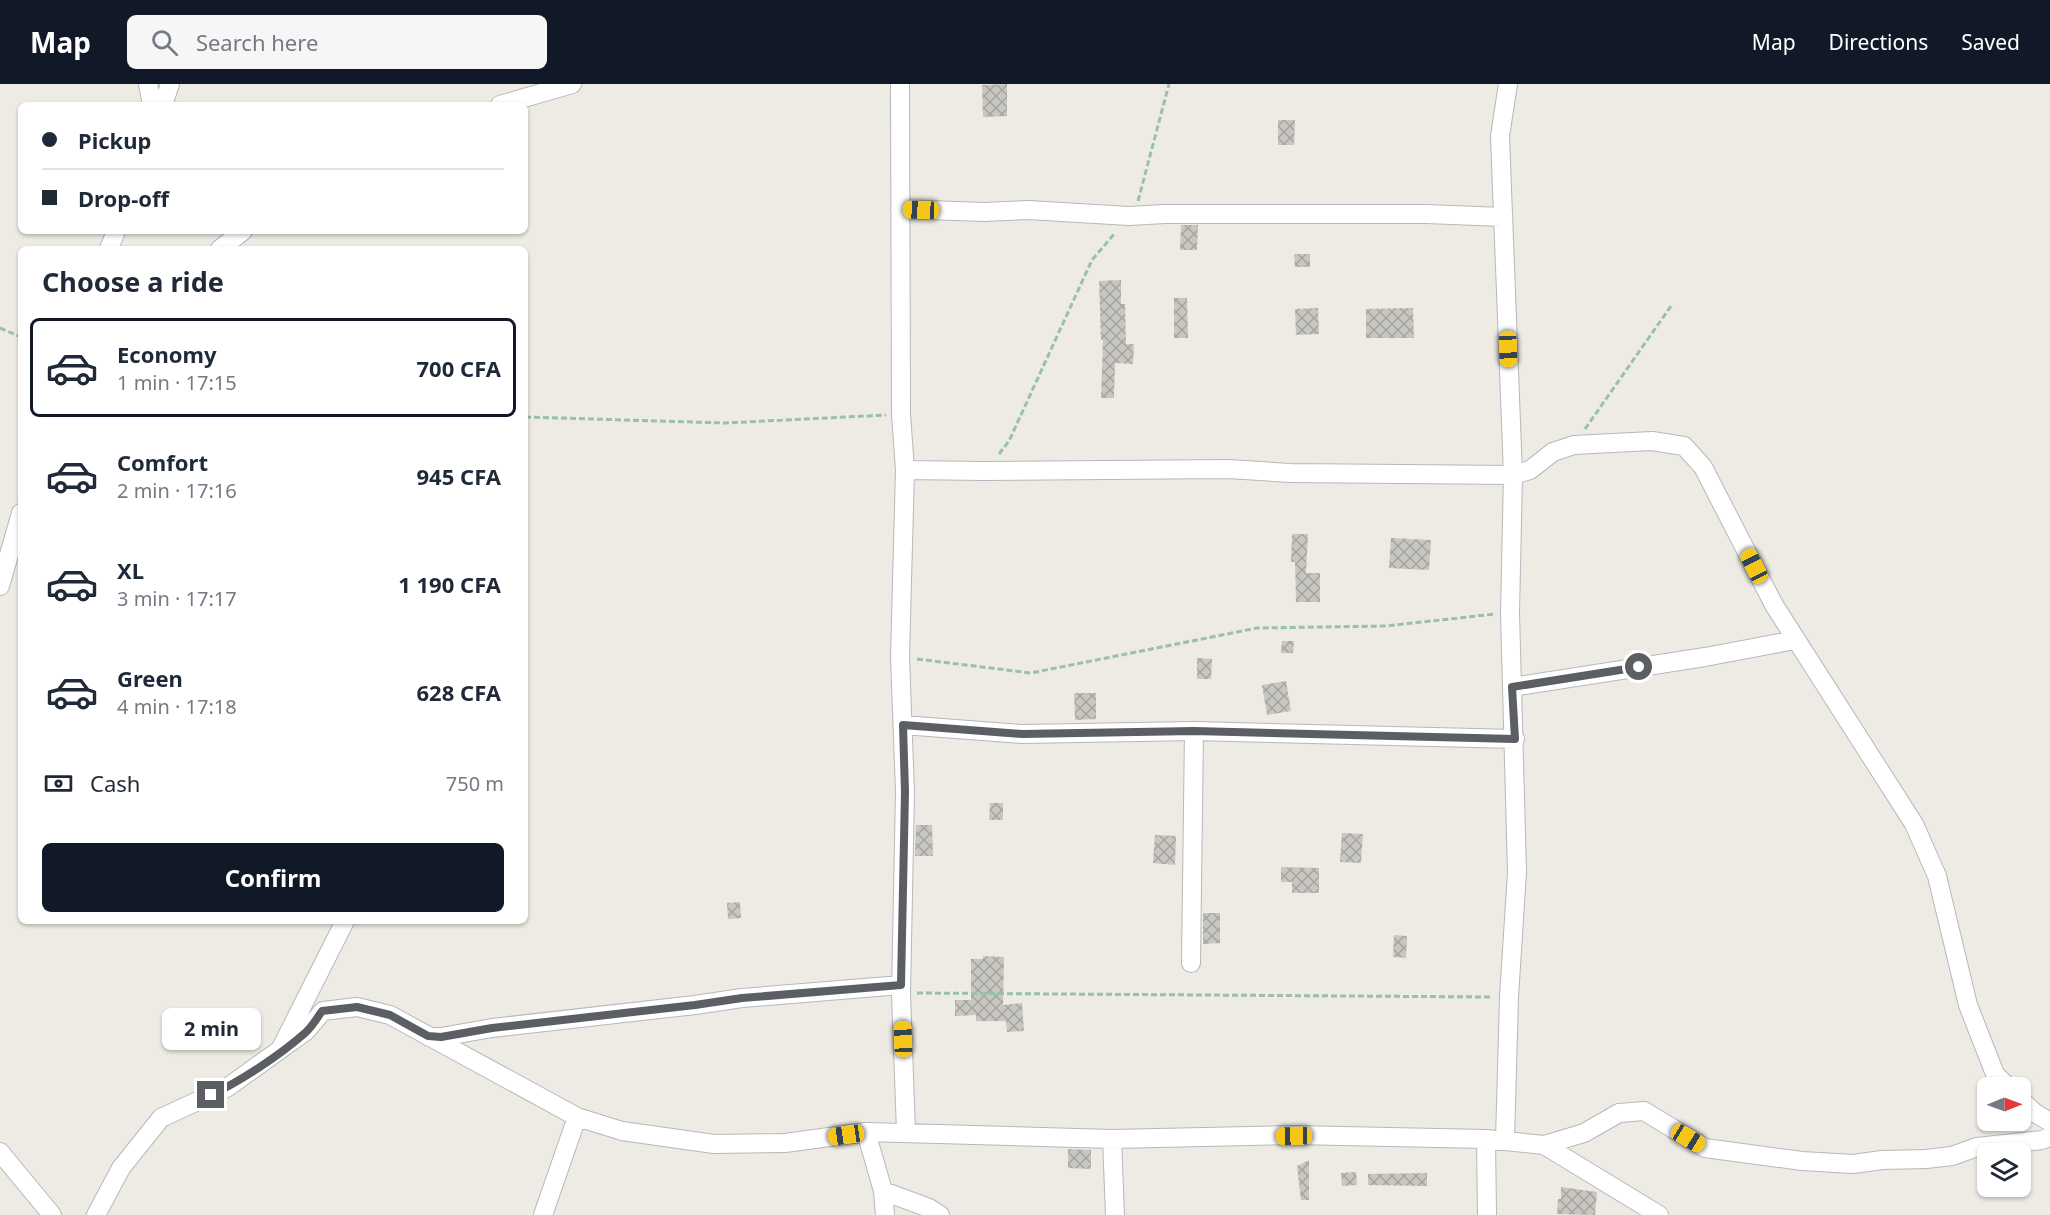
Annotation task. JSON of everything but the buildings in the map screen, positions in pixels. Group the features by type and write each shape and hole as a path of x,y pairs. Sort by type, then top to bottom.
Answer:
{"street":[{"path":"148,84 151,102"},
{"path":"164,102 170,84"},
{"path":"510,102 572,84"},
{"path":"900,84 901,414 905,470 900,657 905,792 901,989 906,1132"},
{"path":"1504,1140 1509,997 1517,872 1510,613 1513,475 1500,136 1508,84"},
{"path":"900,209 984,212 1028,210 1130,216 1426,214 1503,217"},
{"path":"224,246 239,234"},
{"path":"905,470 1228,469 1290,473 1513,475 1530,470 1553,452 1574,445 1652,441 1684,446 1703,467 1794,640 1914,824 1937,876 1968,1005 1998,1077"},
{"path":"0,586 18,523"},
{"path":"1512,687 1705,657 1794,640"},
{"path":"903,725 1022,734 1194,731 1515,739"},
{"path":"1191,963 1194,731"},
{"path":"279,1052 343,924"},
{"path":"428,1036 441,1037 492,1028 742,998 901,989"},
{"path":"96,1215 121,1168 161,1118 228,1087 306,1031 322,1011 357,1007 390,1015 577,1117 621,1131 714,1143 785,1143 866,1132 906,1132 1112,1139 1294,1136 1486,1139 1544,1145 1584,1133 1618,1113 1644,1111 1705,1148 1802,1161 1853,1164 1882,1160 1926,1159 1952,1156 1977,1148 2050,1137"},
{"path":"2031,1109 2050,1122"},
{"path":"543,1215 577,1117"},
{"path":"866,1132 883,1191 885,1215"},
{"path":"1112,1139 1115,1215"},
{"path":"1486,1139 1487,1215"},
{"path":"1544,1145 1659,1215"},
{"path":"0,1152 52,1215"},
{"path":"883,1191 929,1208 940,1215"}],"path":[{"path":"984,471 1009,441 1092,260 1136,206 1169,84"},
{"path":"1574,445 1671,306"},
{"path":"0,328 18,336"},
{"path":"528,417 725,423 901,414"},
{"path":"900,657 1031,673 1257,628 1386,626 1510,613"},
{"path":"901,989 1509,997"}],"route":[{"path":"211,1095 228,1087 293,1042 306,1031 322,1011 357,1007 390,1015 428,1036 441,1037 492,1028 742,998 901,985 905,792 903,725 1022,734 1194,731 1515,739 1512,687 1639,667"}]}
